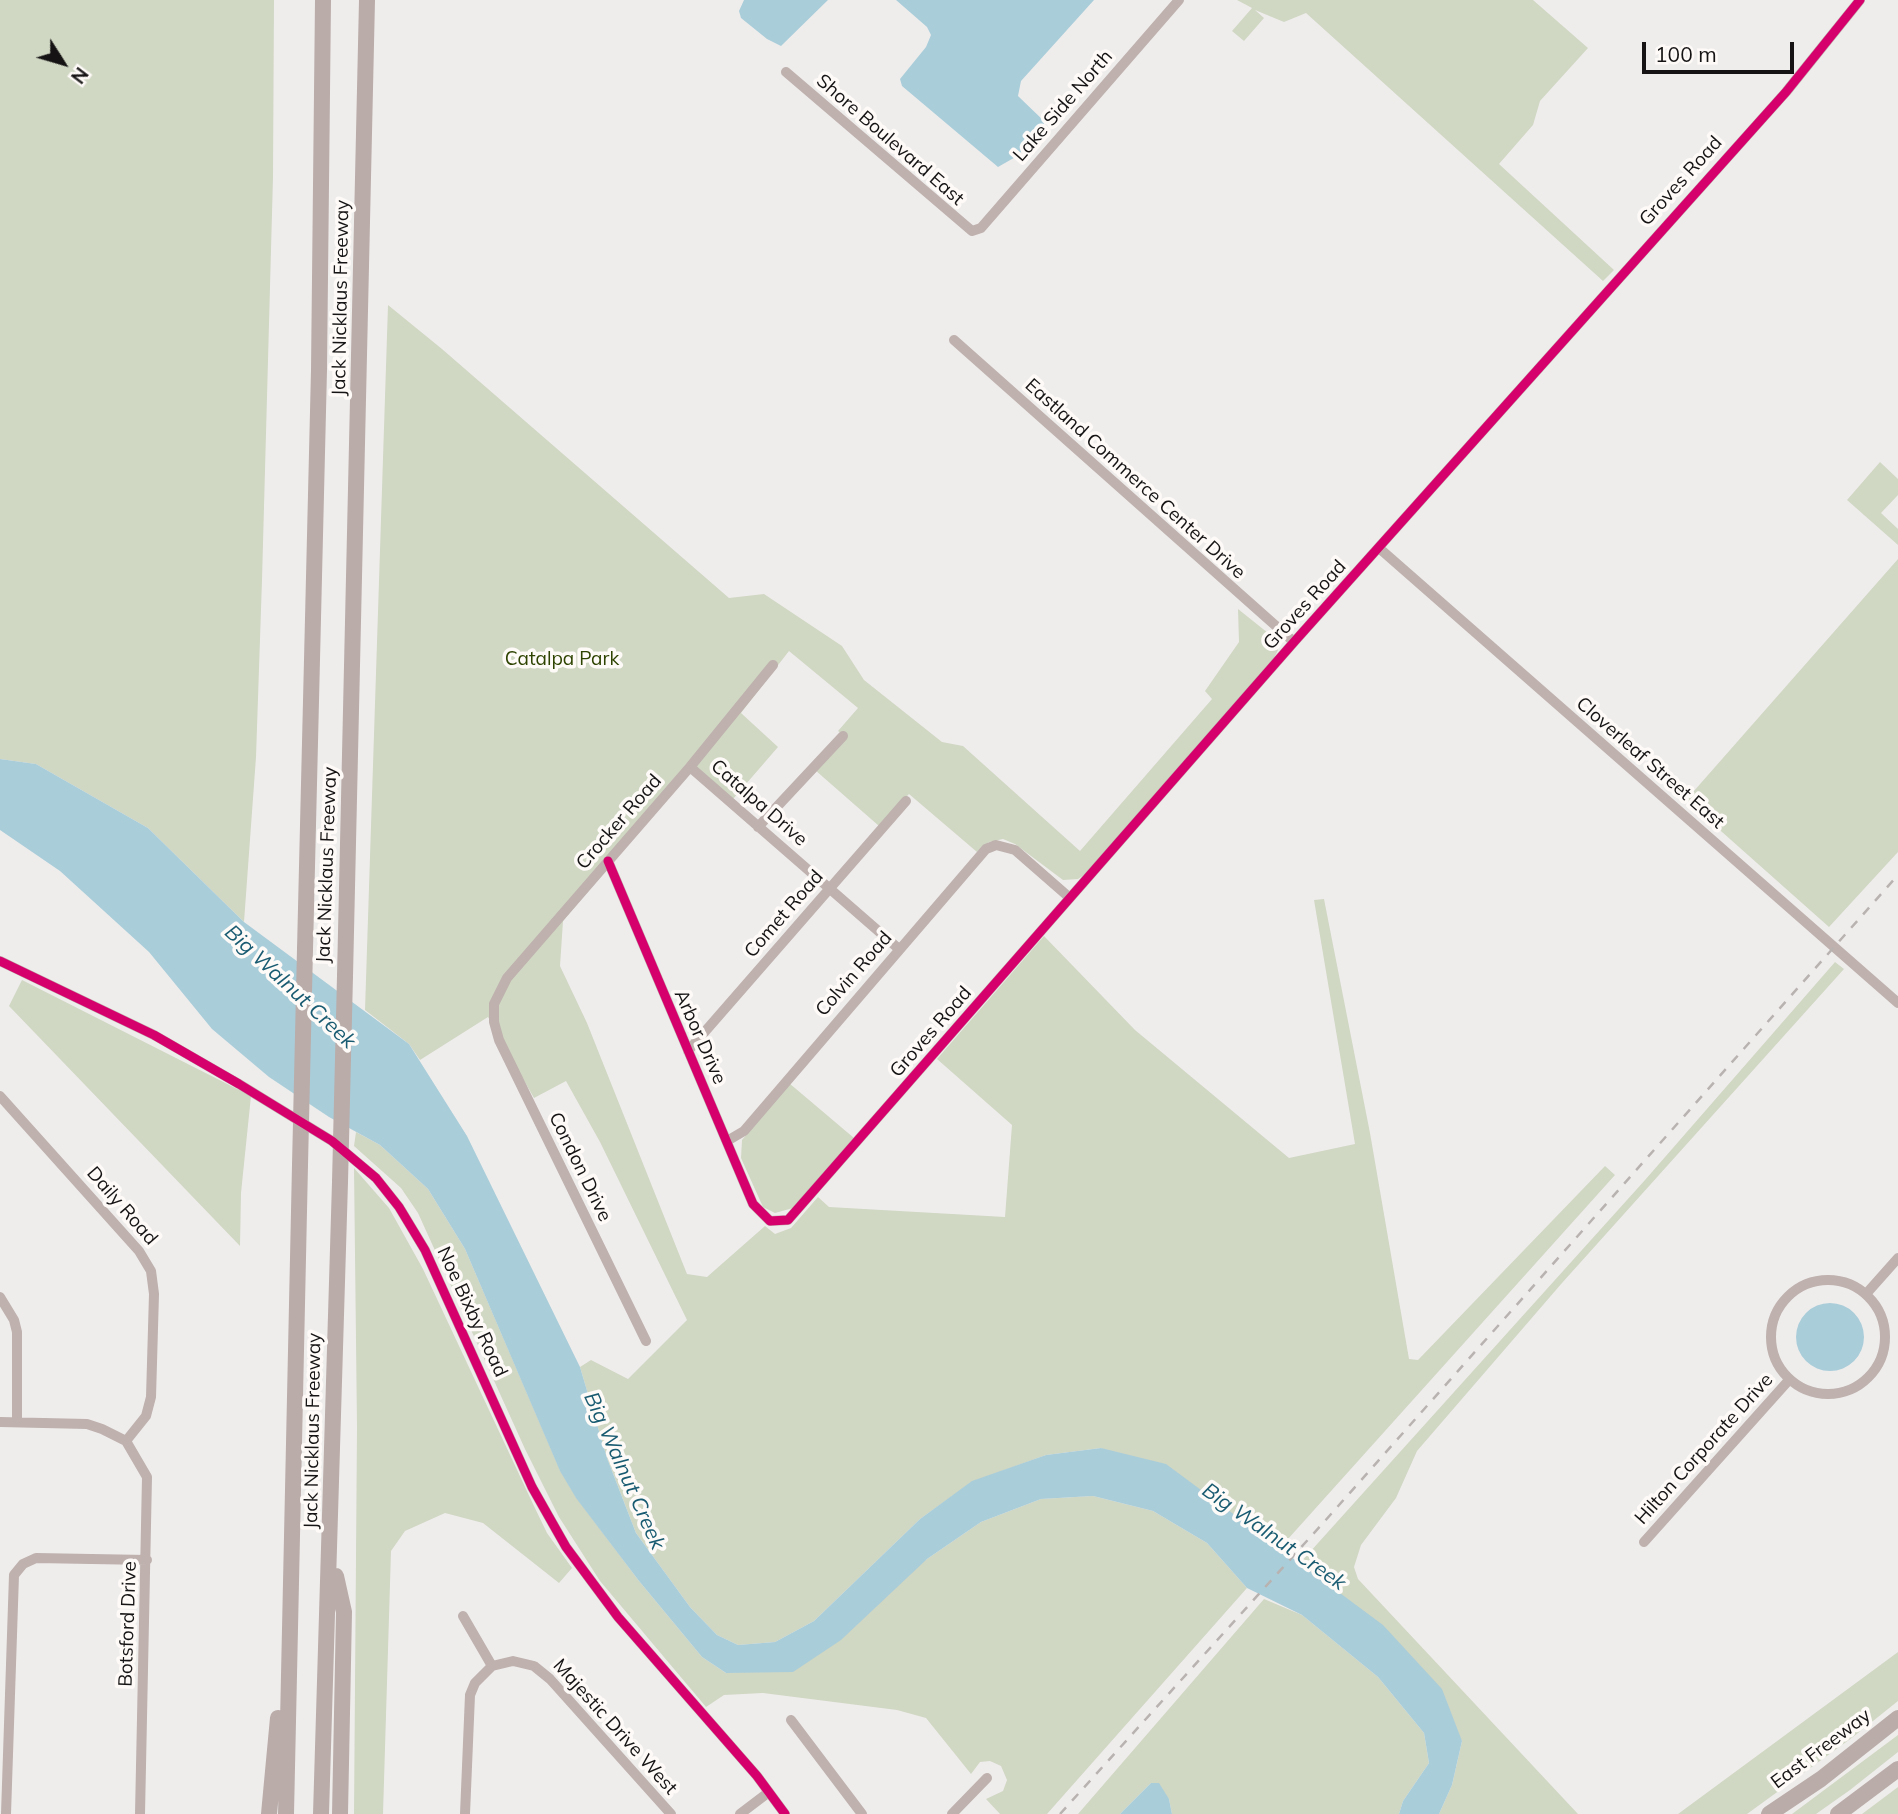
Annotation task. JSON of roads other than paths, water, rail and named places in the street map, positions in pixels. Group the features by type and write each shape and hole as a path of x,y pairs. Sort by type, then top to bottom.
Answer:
{"highway":[{"name":"Jack Nicklaus Freeway","path":"286,1814 319,370 323,0"},
{"name":"Jack Nicklaus Freeway","path":"321,1814 340,1182 367,0"},
{"path":"330,1555 344,1612 340,1814"},
{"path":"269,1814 290,1593"},
{"name":"East Freeway","path":"1769,1814 1821,1779 1898,1718"},
{"path":"1838,1814 1898,1769"}],"street":[{"name":"Lake Side North","path":"972,232 981,228 1179,0"},
{"name":"Groves Road","path":"770,1221 782,1222 794,1216 1294,642 1778,100 1860,0"},
{"name":"Shore Boulevard East","path":"786,72 972,232"},
{"name":"Eastland Commerce Center Drive","path":"954,340 1294,642"},
{"name":"Cloverleaf Street East","path":"1379,548 1898,1003"},
{"name":"Crocker Road","path":"494,1004 507,978 690,767 773,665"},
{"path":"758,827 843,736"},
{"name":"Catalpa Drive","path":"690,767 899,949"},
{"name":"Comet Road","path":"688,1051 906,801"},
{"name":"Colvin Road","path":"727,1141 744,1131 986,849 996,845 1015,850 1070,898"},
{"name":"Arbor Drive","path":"608,861 753,1204 770,1221"},
{"name":"Noe Bixby Road","path":"0,961 154,1035 239,1084 332,1141 376,1178 399,1207 425,1250 532,1487 566,1547 618,1617 785,1814"},
{"name":"Condon Drive","path":"494,1004 494,1022 499,1040 646,1341"},
{"name":"Daily Road","path":"0,1096 139,1251 151,1271 154,1294 151,1397 146,1416 126,1441"},
{"path":"1866,1293 1898,1258"},
{"name":"Hilton Corporate Drive","path":"1830,1279 1849,1283 1866,1293 1878,1308 1884,1324 1885,1342 1881,1360 1871,1375 1857,1387 1840,1393 1822,1394 1804,1390 1789,1380 1774,1358 1770,1340 1772,1321 1780,1304 1793,1291 1810,1282 1830,1279"},
{"path":"0,1297 14,1320 17,1332 17,1422"},
{"name":"Hilton Corporate Drive","path":"1644,1542 1789,1380"},
{"path":"0,1422 87,1424 126,1441"},
{"name":"Botsford Drive","path":"126,1441 147,1477 140,1814"},
{"path":"6,1814 11,1589 14,1575 23,1564 36,1558 147,1560"},
{"path":"463,1616 492,1666 475,1683 468,1706 465,1814"},
{"name":"Majestic Drive West","path":"492,1666 513,1661 524,1662 544,1672 671,1814"},
{"path":"791,1720 862,1814"},
{"path":"952,1814 987,1778"},
{"path":"740,1814 769,1792"}],"water":[{"path":"744,0 828,0 781,46 767,39 741,18 739,11"},
{"path":"896,0 1094,0 1021,81 1018,96 1044,121 1044,126 1040,129 1036,127 1019,155 998,167 902,86 900,79 926,47 931,35 927,27"},
{"name":"Big Walnut Creek","path":"0,759 36,764 148,828 244,922 409,1044 467,1136 580,1367 607,1458 636,1533 690,1607 717,1635 738,1645 775,1642 814,1621 920,1519 972,1481 1046,1455 1101,1448 1166,1464 1383,1625 1442,1689 1462,1741 1452,1785 1439,1814 1399,1814 1403,1801 1429,1763 1424,1733 1378,1677 1302,1615 1247,1588 1207,1543 1153,1511 1093,1496 1041,1499 981,1522 927,1559 841,1640 793,1672 726,1673 702,1657 639,1581 576,1498 560,1471 465,1249 428,1189 380,1145 329,1117 269,1077 212,1029 149,952 60,871 0,830"},
{"path":"1830,1303 1843,1306 1854,1313 1861,1324 1864,1337 1861,1350 1854,1361 1843,1368 1830,1371 1817,1368 1806,1361 1799,1350 1796,1337 1799,1324 1806,1313 1817,1306"},
{"path":"1151,1783 1159,1783 1169,1799 1172,1814 1120,1814"}],"railway":[{"path":"1060,1814 1324,1522 1898,875"}],"park label":[{"name":"Catalpa Park","path":"562,659"}]}
